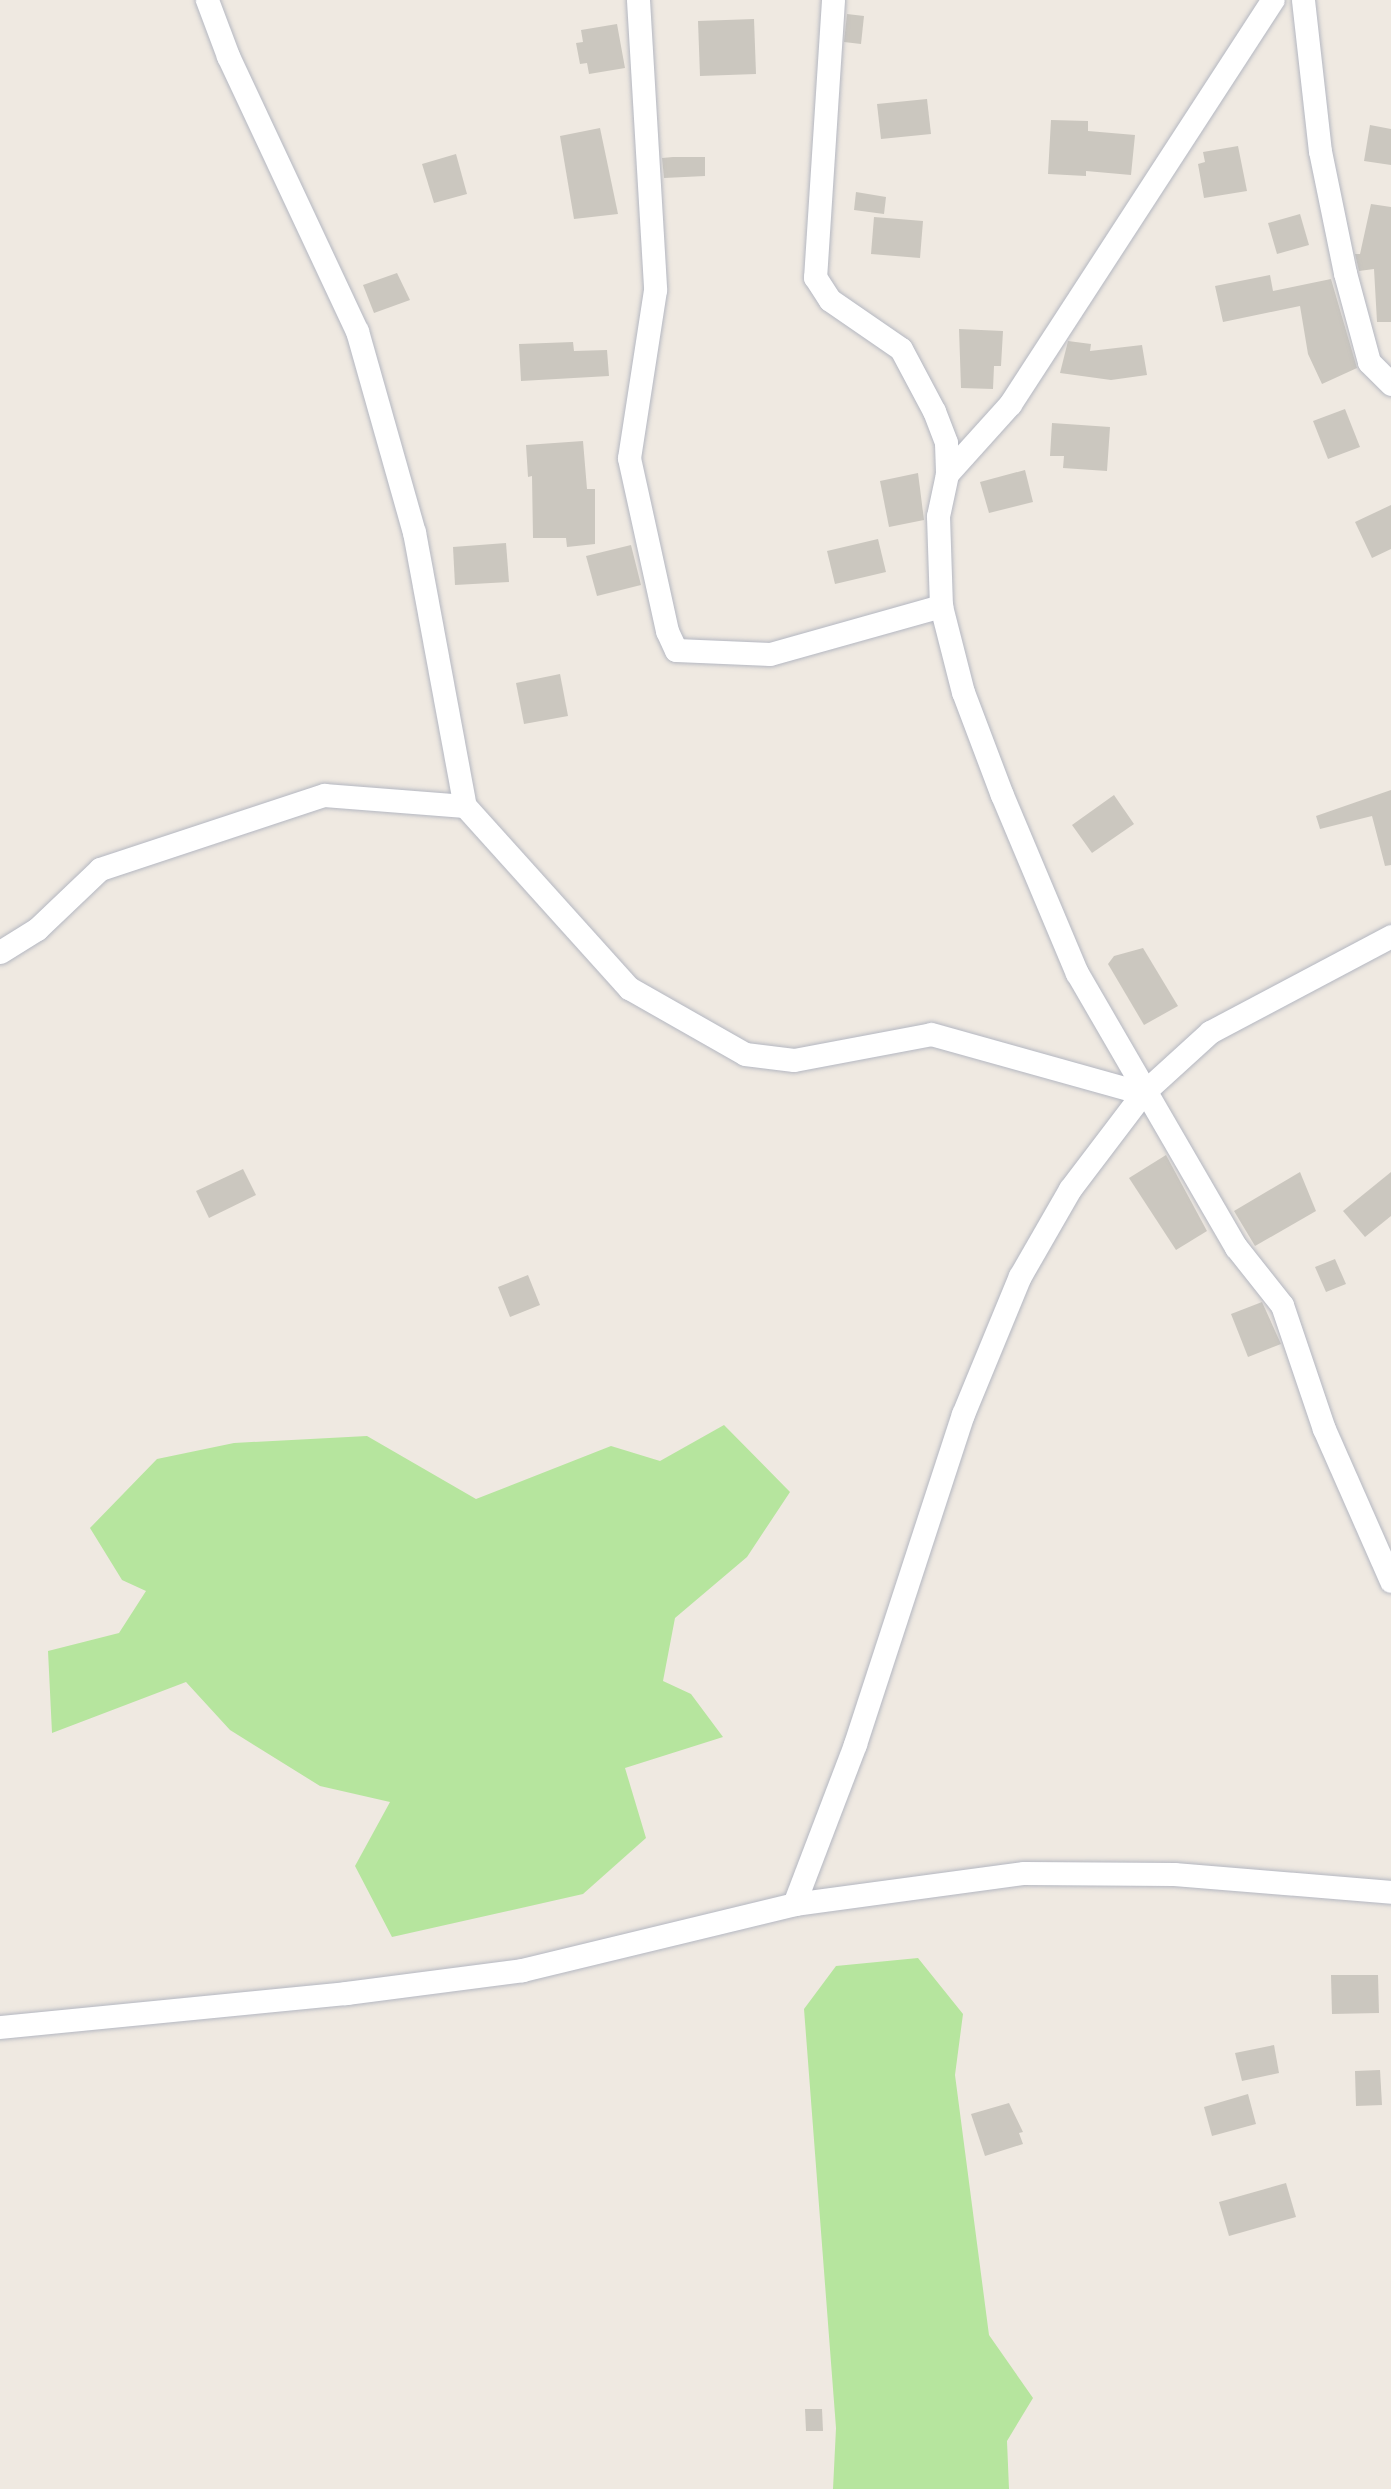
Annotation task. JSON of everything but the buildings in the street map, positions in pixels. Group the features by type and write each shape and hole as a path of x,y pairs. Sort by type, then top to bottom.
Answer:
{"street":[{"path":"207,0 228,56 357,331 414,532 465,806 629,988 745,1054 794,1060 930,1034 1143,1093"},
{"path":"638,0 655,290 629,458 667,631 676,650 770,654 941,606"},
{"path":"833,0 815,277 830,300 901,349 946,443 947,474 937,516 941,606 963,692 1007,808 1077,973 1143,1093 1236,1247 1282,1305 1324,1429 1391,1581"},
{"path":"947,474 1010,404 1272,0"},
{"path":"1303,0 1320,151 1345,274 1369,362 1391,384"},
{"path":"0,952 37,929 100,869 324,795 465,806"},
{"path":"794,1904 855,1744 963,1414 1020,1276 1070,1189 1143,1093 1210,1032 1391,936"},
{"path":"0,2027 522,1970 794,1904 1024,1872 1174,1874 1391,1892"}],"green space":[{"path":"724,1425 790,1492 747,1557 675,1618 663,1681 691,1694 723,1737 625,1768 646,1838 583,1894 392,1937 355,1866 390,1802 320,1786 230,1730 186,1682 52,1733 48,1651 119,1633 146,1591 122,1580 90,1528 157,1459 234,1443 367,1436 476,1499 611,1446 660,1461"},
{"path":"918,1958 963,2014 955,2075 989,2335 1033,2398 1007,2441 1009,2489 833,2489 836,2428 804,2009 836,1966"}]}
